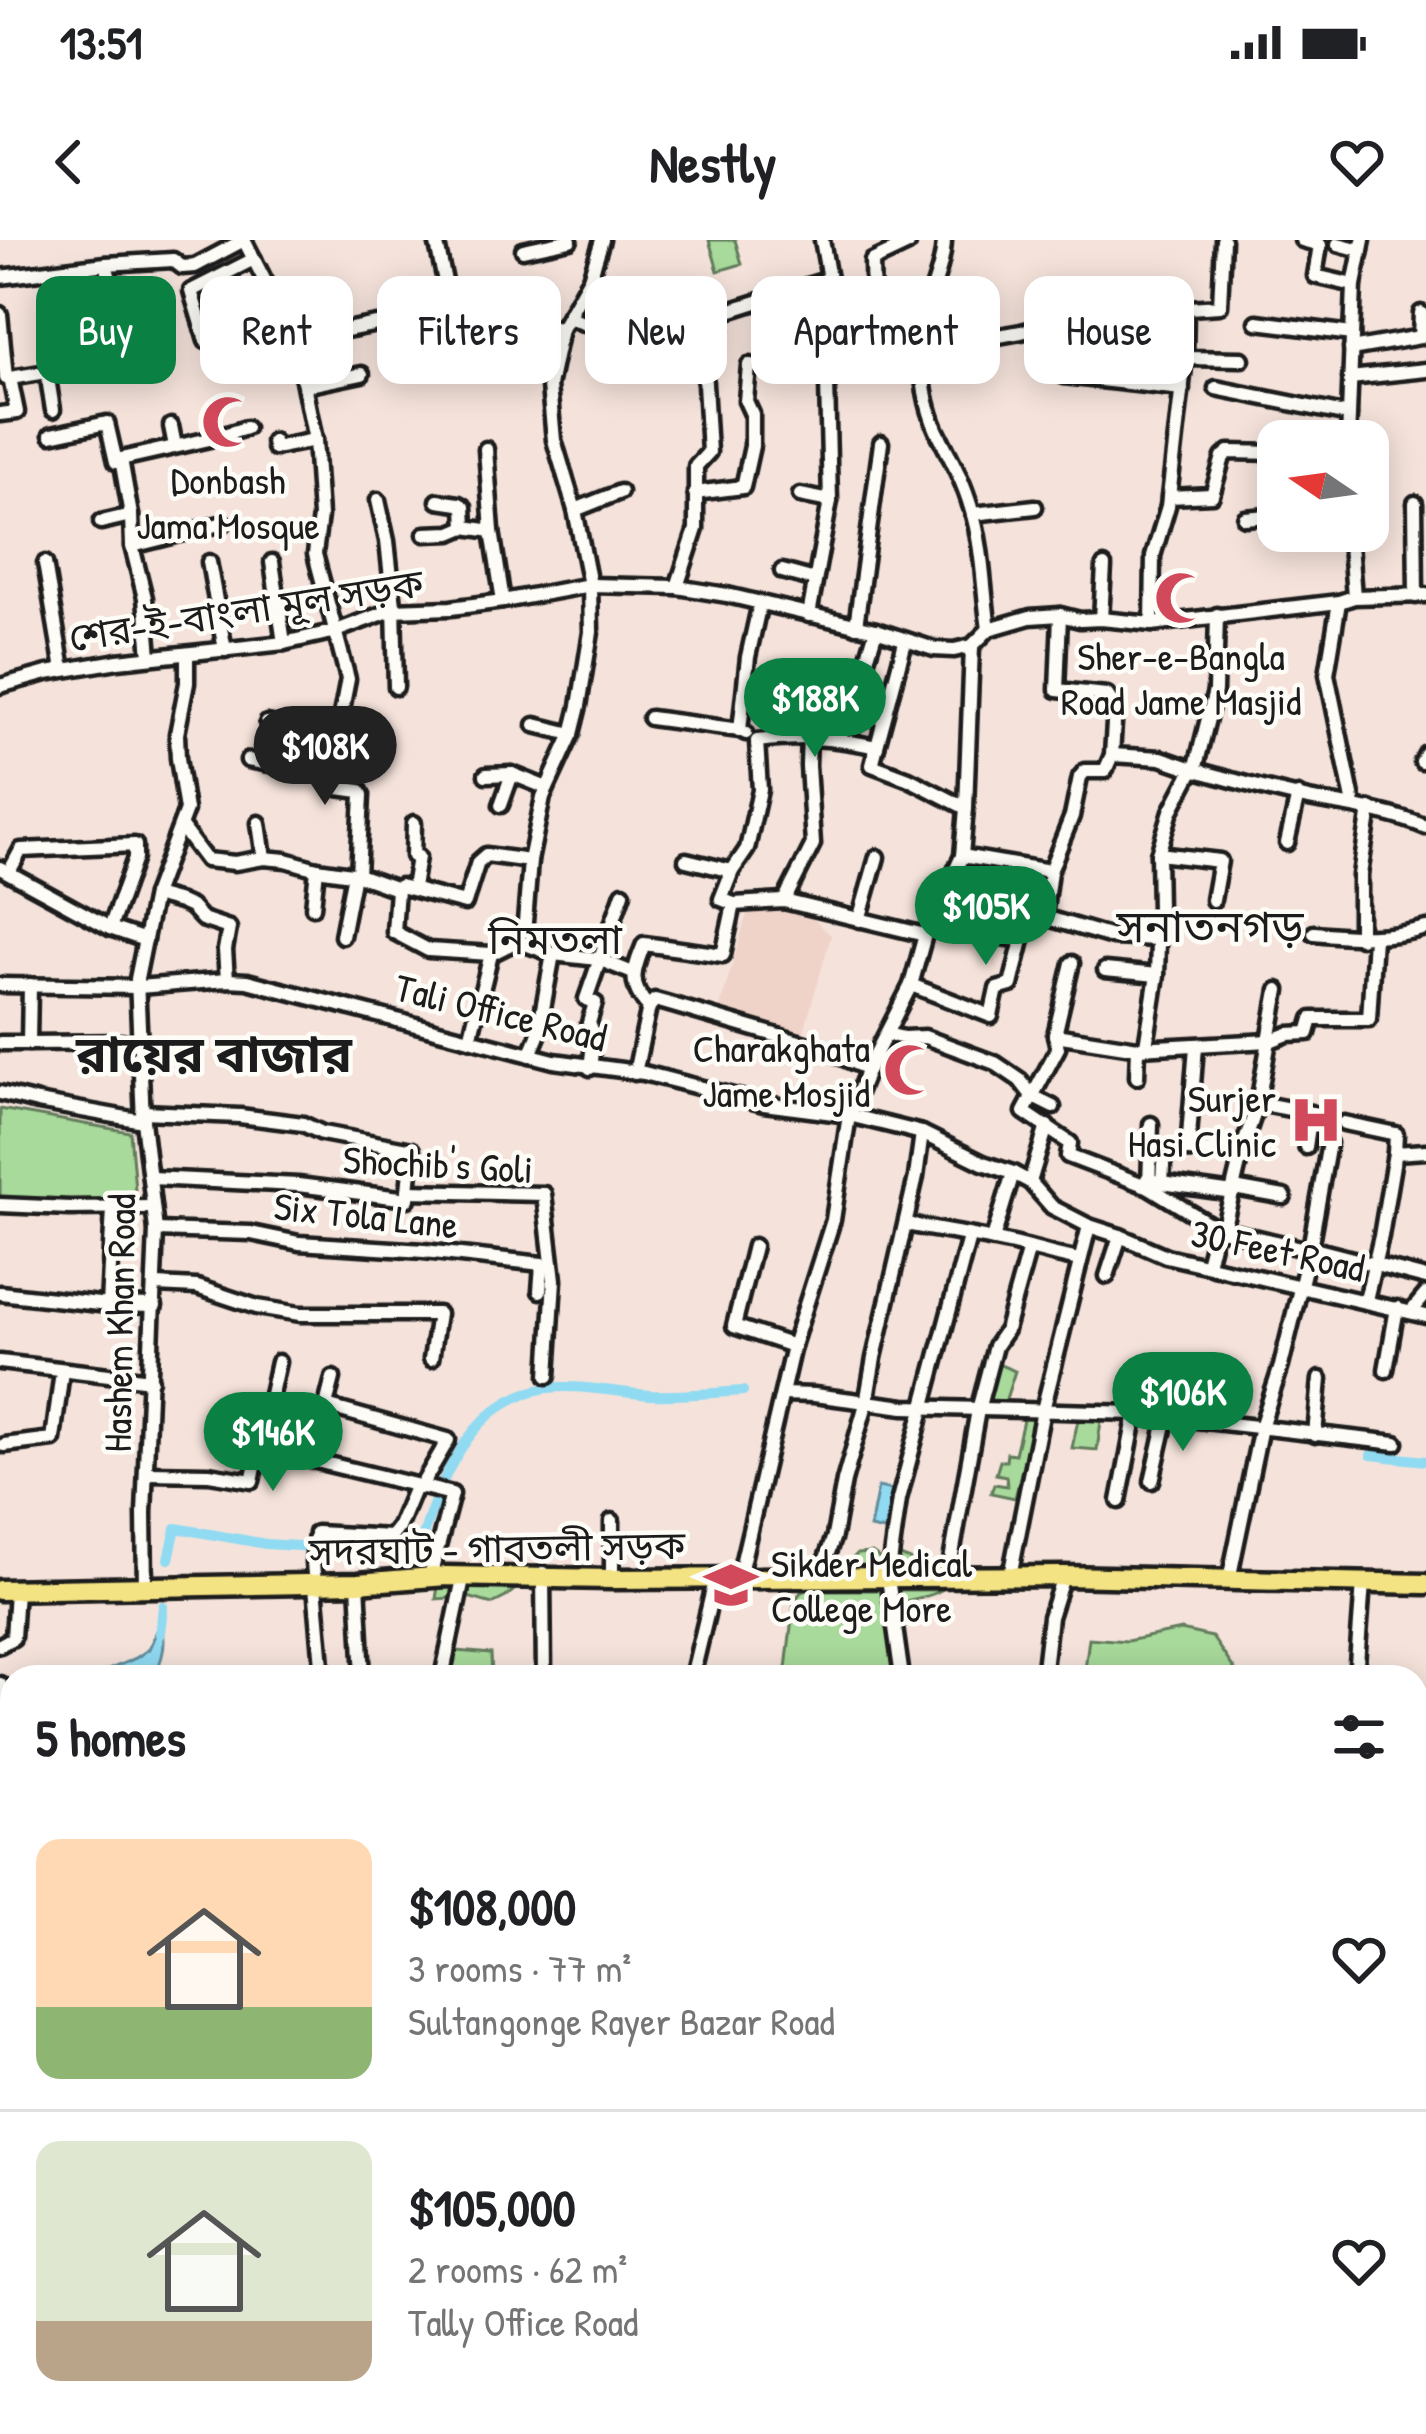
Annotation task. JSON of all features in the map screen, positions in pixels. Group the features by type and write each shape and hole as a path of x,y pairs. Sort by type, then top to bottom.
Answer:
{"highway":[{"name":"সদরঘাট - গাবতলী সড়ক","path":"8,1590 145,1587 314,1573 358,1583 543,1574 611,1579 1063,1576 1426,1584"}],"street":[{"path":"182,267 195,266 244,240 263,276"},
{"path":"436,240 455,327 565,323 634,346 657,347 662,346 664,332 722,330 718,314 751,304"},
{"path":"523,250 570,240"},
{"path":"397,889 394,932 428,950 491,953 517,940 525,922 530,861 547,788 580,706 591,632 590,585 550,417 549,386 565,323 590,278 602,240"},
{"path":"822,240 828,276"},
{"path":"872,276 872,261 907,242 923,240"},
{"path":"938,276 944,240"},
{"path":"1194,308 1220,306 1223,240"},
{"path":"1302,240 1320,244 1315,276 1354,285"},
{"path":"1338,244 1362,245 1354,285 1349,420"},
{"path":"191,291 254,259"},
{"path":"0,277 173,260 182,267 200,321"},
{"path":"106,264 109,276"},
{"path":"1257,322 1351,342 1420,337 1420,313"},
{"path":"0,314 6,378 36,374"},
{"path":"353,329 376,324"},
{"path":"1194,358 1242,359"},
{"path":"695,494 743,487 752,446 752,414 746,400 751,365"},
{"path":"1350,378 1426,370"},
{"path":"342,936 356,874 362,795 338,788 334,776 348,679 315,554 320,516 315,440 305,386 362,374"},
{"path":"0,414 16,412 10,378"},
{"path":"49,384 53,410"},
{"path":"677,587 696,529 696,466 709,452 703,384"},
{"path":"809,615 830,501 826,384"},
{"path":"924,384 935,428 950,452 974,514 988,628"},
{"path":"1137,384 1182,389"},
{"path":"1152,623 1153,556 1166,504 1182,384"},
{"path":"1216,388 1349,415"},
{"path":"51,435 107,423 116,462 246,428"},
{"path":"171,426 175,446"},
{"path":"273,442 274,448 315,440"},
{"path":"856,626 881,442"},
{"path":"486,449 491,531 503,602"},
{"path":"1166,504 1212,495 1222,457 1229,452 1257,453"},
{"path":"121,459 150,656"},
{"path":"575,511 620,492"},
{"path":"800,495 830,501"},
{"path":"378,500 394,605 396,687"},
{"name":"শের-ই-বাংলা মূল সড়ক","path":"438,501 464,507 465,527"},
{"path":"739,1577 793,1346 833,1220 849,1114 911,985 928,930 962,856 972,646 988,628 1030,617 1152,623 1354,597 1421,595 1415,503"},
{"path":"974,514 1035,507"},
{"path":"101,522 130,515"},
{"path":"1245,518 1257,517"},
{"path":"132,546 224,523"},
{"name":"শের-ই-বাংলা মূল সড়ক","path":"425,534 465,527 491,531"},
{"path":"1351,552 1354,597"},
{"path":"45,562 63,670"},
{"path":"209,562 225,650"},
{"path":"272,562 284,643"},
{"path":"1101,619 1104,566"},
{"path":"782,571 815,580"},
{"name":"শের-ই-বাংলা মূল সড়ক","path":"0,686 150,656 284,643 336,631 392,610 503,602 590,585 677,587 876,630 934,650 972,646"},
{"path":"1339,602 1327,674 1354,805"},
{"path":"740,730 760,603"},
{"path":"1060,615 1057,690 1107,695 1115,707 1112,755 1105,771 1085,771 1080,777 1072,816 1050,871 1045,917 1112,937 1158,939"},
{"path":"1137,1077 1156,975 1158,854 1172,811 1194,770 1215,691 1217,615"},
{"path":"839,739 876,630"},
{"path":"905,642 872,765 966,808"},
{"path":"187,654 177,734 186,810 182,828 206,860 286,860 465,903 478,862 486,855 530,861"},
{"path":"650,718 740,730 757,741 809,736 877,747"},
{"path":"267,723 340,743"},
{"path":"535,725 572,734"},
{"path":"784,901 813,844 809,736"},
{"path":"757,741 760,790 747,849 722,899 734,904 784,901 859,920 1022,940 1011,985 997,989 991,1016 911,985"},
{"path":"1112,755 1161,758 1322,802 1399,816 1426,827"},
{"path":"248,760 334,776"},
{"path":"486,775 512,774 547,788"},
{"path":"501,805 512,774"},
{"path":"1287,843 1298,795"},
{"path":"1055,1035 1142,1047 1196,1046 1270,1042 1288,1034 1308,1033 1312,1018 1369,1019 1360,875 1370,809"},
{"path":"260,823 264,858"},
{"path":"413,888 418,857 413,856 414,823"},
{"name":"Hashem Khan Road","path":"145,1587 156,1230 142,1117 138,987 154,895 182,828"},
{"path":"110,928 135,858 135,845 21,850 5,870 110,928 146,940"},
{"path":"1158,854 1220,861 1213,900"},
{"path":"962,856 1050,871"},
{"path":"859,920 877,857"},
{"path":"686,860 732,872"},
{"path":"313,908 317,869"},
{"path":"590,1068 594,1036 589,1024 595,1003 586,999 622,893"},
{"path":"154,895 180,902 202,919 229,928 227,980"},
{"path":"649,1006 641,998 633,973 644,944 723,955 734,904"},
{"path":"1314,932 1367,938 1426,928"},
{"path":"517,940 553,954 598,959 633,973"},
{"path":"470,1039 491,953"},
{"path":"530,1054 538,1036 553,954"},
{"path":"1072,963 1055,1035 1058,1048 1024,1112 1070,1143 1068,1156 1153,1183 1285,1197"},
{"path":"1105,970 1156,975"},
{"name":"Tali Office Road","path":"0,985 138,987 247,981 590,1068 634,1073 764,1104 849,1114 922,1133 1013,1172"},
{"path":"29,1043 30,985"},
{"path":"1207,1264 1258,1102 1278,990"},
{"path":"634,1073 649,1006 655,1000 824,1049 868,1070"},
{"path":"886,1034 925,1037 995,1063 1020,1080 1033,1097 1053,1107"},
{"path":"0,1042 141,1042"},
{"path":"1184,1150 1196,1046"},
{"path":"0,1093 142,1117 240,1116 282,1121 412,1150 408,1191"},
{"path":"1258,1102 1311,1113 1306,1147"},
{"path":"1344,1123 1396,1134 1366,1300"},
{"path":"1151,1124 1157,1150 1153,1183"},
{"path":"1030,1182 1047,1126"},
{"path":"819,1578 866,1404 922,1133"},
{"path":"1229,1580 1262,1426 1310,1249 1329,1143"},
{"path":"1157,1150 1243,1147"},
{"path":"1395,1153 1426,1151"},
{"path":"993,1239 1013,1172"},
{"name":"30 Feet Road","path":"1013,1172 1030,1182 1052,1207 1166,1256 1426,1316"},
{"name":"Shochib's Goli","path":"151,1178 298,1185 407,1198 408,1191 544,1194 554,1280 548,1376"},
{"path":"1153,1183 1220,1229 1426,1278"},
{"path":"0,1205 153,1207"},
{"path":"108,1304 113,1208"},
{"path":"906,1224 1080,1261"},
{"path":"1010,1576 1043,1409 1088,1226"},
{"name":"Six Tola Lane","path":"156,1230 251,1233 299,1243 542,1264 540,1291"},
{"path":"1107,1276 1120,1236"},
{"path":"900,1665 888,1578 899,1499 969,1237"},
{"path":"754,1246 734,1325 793,1346"},
{"path":"948,1577 978,1410 1029,1248"},
{"path":"156,1285 197,1287 256,1307 300,1314 438,1314 431,1359"},
{"path":"0,1293 155,1306"},
{"path":"1386,1370 1404,1310 1426,1294"},
{"path":"0,1362 151,1381"},
{"path":"147,1473 209,1474 252,1481 278,1363"},
{"path":"4,1444 53,1439 62,1371"},
{"path":"333,1378 312,1460 452,1494 430,1576"},
{"path":"1315,1435 1320,1379"},
{"path":"782,1394 904,1407 1136,1413 1396,1443"},
{"path":"322,1665 314,1573 316,1533 391,1537 407,1509 428,1488 448,1440 326,1406"},
{"path":"1119,1501 1136,1413"},
{"path":"1152,1481 1167,1416"},
{"path":"611,1579 612,1521"},
{"path":"543,1574 544,1665"},
{"path":"445,1665 464,1575"},
{"path":"1044,1665 1050,1617 1063,1576"},
{"path":"695,1665 716,1577"},
{"path":"358,1583 363,1665"},
{"path":"1357,1665 1363,1583"},
{"path":"0,1645 13,1638 8,1590"}],"shaded area":[{"path":"765,903 804,911 831,935 801,1042 717,1017 749,907"}],"green space":[{"path":"709,240 735,240 742,264 718,271"},
{"path":"0,1109 130,1132 135,1189 88,1203 0,1197"},
{"path":"993,1362 1015,1371 1003,1408 981,1406"},
{"path":"1024,1416 1034,1418 1015,1498 991,1493 994,1484 1007,1486 1006,1476 996,1474 1007,1453 1015,1454"},
{"path":"1078,1420 1101,1421 1097,1450 1072,1448"},
{"path":"872,1553 883,1561 898,1555 917,1566 929,1566 935,1577 849,1576 845,1566 857,1554"},
{"path":"528,1578 492,1604 468,1597 436,1599 439,1580"},
{"path":"941,1590 893,1608 897,1665 786,1665 794,1601 801,1592"},
{"path":"1181,1630 1212,1637 1231,1665 1086,1665 1089,1638 1127,1641"},
{"path":"445,1650 491,1654 491,1665 444,1665"}],"water":[{"path":"878,1487 897,1491 889,1532 870,1528"},
{"path":"161,1621 164,1636 158,1665 120,1665 136,1658 149,1649"}],"waterway":[{"path":"169,1559 176,1528 266,1544 348,1549 420,1546 439,1491 467,1440 508,1401 535,1391 565,1387 661,1395 743,1391"},
{"path":"1371,1455 1426,1461"},
{"path":"160,1634 163,1606"}],"place":[{"name":"Donbash Jama Mosque","path":"228,422"},
{"name":"Sher-e-Bangla Road Jame Masjid","path":"1181,598"},
{"name":"Charakghata Jame Mosjid","path":"910,1070"},
{"name":"Surjer Hasi Clinic","path":"1316,1120"},
{"name":"Sikder Medical College More","path":"731,1585"}],"district":[{"name":"সনাতনগড়","path":"1210,926"},
{"name":"নিমতলা","path":"555,939"},
{"name":"রায়ের বাজার","path":"214,1054"}]}
